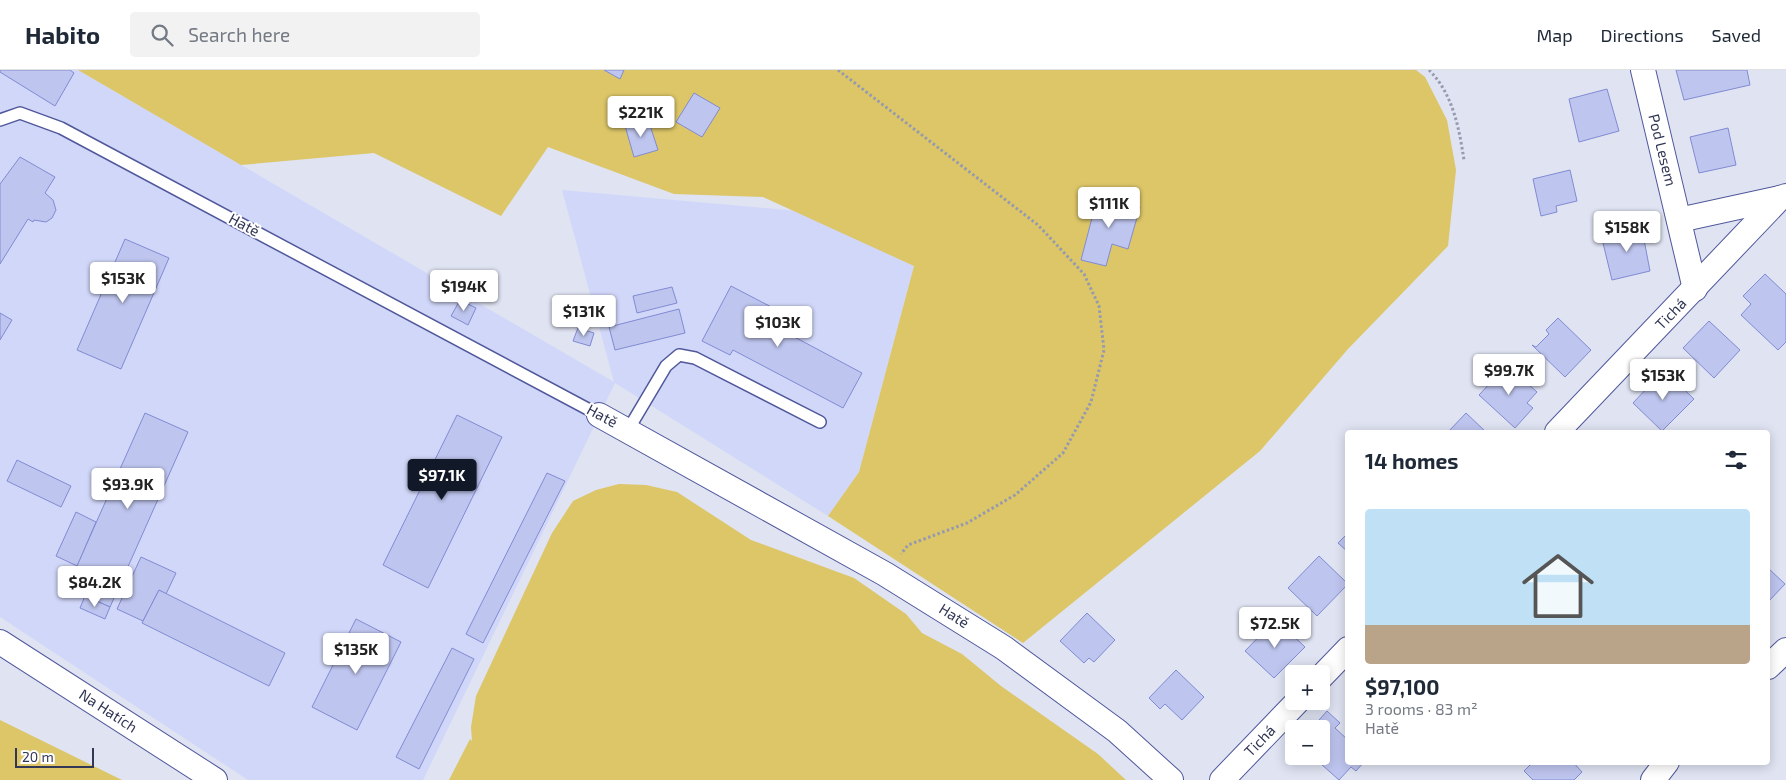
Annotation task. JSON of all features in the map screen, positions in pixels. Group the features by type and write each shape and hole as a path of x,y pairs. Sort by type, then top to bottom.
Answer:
{"street":[{"name":"Pod Lesem","path":"1643,70 1695,289"},
{"path":"1679,220 1783,197"},
{"name":"Tichá","path":"1559,430 1783,197"},
{"name":"Hatě","path":"599,414 885,574 1004,648 1116,731 1171,780"},
{"name":"Na Hatích","path":"0,642 215,780"},
{"path":"1770,665 1786,650"},
{"path":"1330,668 1345,653"},
{"name":"Tichá","path":"1222,780 1289,710"},
{"path":"1653,780 1665,765"}],"lane":[{"name":"Hatě","path":"0,120 20,113 61,128 599,414"},
{"path":"628,430 666,366 679,355 696,358 820,422"}],"path":[{"path":"838,70 1038,225 1084,274 1099,306 1104,350 1091,402 1063,452 1007,500 968,523 908,545 885,574"},
{"path":"1429,70 1438,79 1457,119 1464,160"}],"shaded area":[{"path":"0,70 78,70 614,382 562,190 797,211 914,266 859,472 828,516 615,383 423,780 248,780 0,617"},
{"path":"78,70 1416,70 1425,77 1447,120 1456,170 1448,246 1348,349 1260,451 1023,643 828,516 859,472 914,266 763,197 674,194 548,147 501,216 374,153 241,165"},
{"path":"619,484 646,485 677,492 751,540 854,578 906,614 922,633 962,654 1001,686 1098,754 1126,780 449,780 470,739 472,741 471,727 476,696 552,533 573,501 596,490"},
{"path":"0,720 122,780 0,780"}],"building":[{"path":"0,70 70,70 74,73 55,106 0,72"},
{"path":"604,70 624,70 620,79"},
{"path":"1676,70 1747,70 1750,85 1684,100"},
{"path":"1607,89 1619,131 1579,142 1569,99"},
{"path":"694,93 720,108 702,137 676,122"},
{"path":"648,119 658,150 634,157 625,126"},
{"path":"1728,128 1736,165 1699,173 1690,137"},
{"path":"20,157 55,177 45,193 53,200 56,210 52,218 46,222 34,220 33,222 28,219 0,264 0,184"},
{"path":"1570,170 1577,201 1556,206 1557,212 1541,216 1533,179"},
{"path":"1098,195 1140,207 1128,249 1112,244 1106,266 1081,260"},
{"path":"1641,224 1650,271 1612,280 1603,243 1618,239 1616,230"},
{"path":"125,239 169,258 121,369 77,350"},
{"path":"1765,274 1786,294 1786,342 1778,350 1741,315 1751,304 1743,296"},
{"path":"731,286 779,311 772,325 862,373 843,408 733,350 730,355 702,341"},
{"path":"672,287 677,303 637,313 633,296"},
{"path":"460,300 476,308 468,325 451,316"},
{"path":"679,309 685,333 615,350 609,327"},
{"path":"0,313 12,320 0,340"},
{"path":"1558,318 1591,350 1565,377 1532,345 1536,347 1549,334 1546,330"},
{"path":"1709,321 1740,350 1714,378 1683,348"},
{"path":"578,328 594,333 590,346 573,341"},
{"path":"1507,365 1537,392 1527,403 1533,408 1515,428 1479,395"},
{"path":"1664,370 1694,399 1663,430 1633,403"},
{"path":"145,413 188,432 110,607 67,588"},
{"path":"1466,413 1484,430 1450,430"},
{"path":"457,415 502,437 428,588 383,565"},
{"path":"17,460 71,486 61,507 7,481"},
{"path":"547,473 565,481 483,643 466,634"},
{"path":"76,512 96,522 77,566 56,556"},
{"path":"1345,536 1345,549 1338,543"},
{"path":"1319,556 1345,581 1345,587 1317,616 1288,588"},
{"path":"141,557 176,573 166,594 159,590 143,621 117,609"},
{"path":"1770,570 1785,584 1770,600"},
{"path":"159,590 285,653 269,686 142,623"},
{"path":"85,596 110,607 105,619 80,608"},
{"path":"1087,613 1115,640 1094,662 1089,658 1084,663 1060,641"},
{"path":"356,619 401,642 357,730 312,707"},
{"path":"1276,619 1305,647 1274,678 1245,651"},
{"path":"452,648 474,659 419,769 396,757"},
{"path":"1176,670 1204,697 1182,720 1165,704 1160,709 1149,698"},
{"path":"1327,711 1340,723 1335,728 1345,737 1345,765 1361,765 1356,771 1351,767 1339,780 1322,765 1330,765 1330,720 1319,720"},
{"path":"1530,765 1576,765 1582,772 1574,780 1533,780 1524,771"}]}
